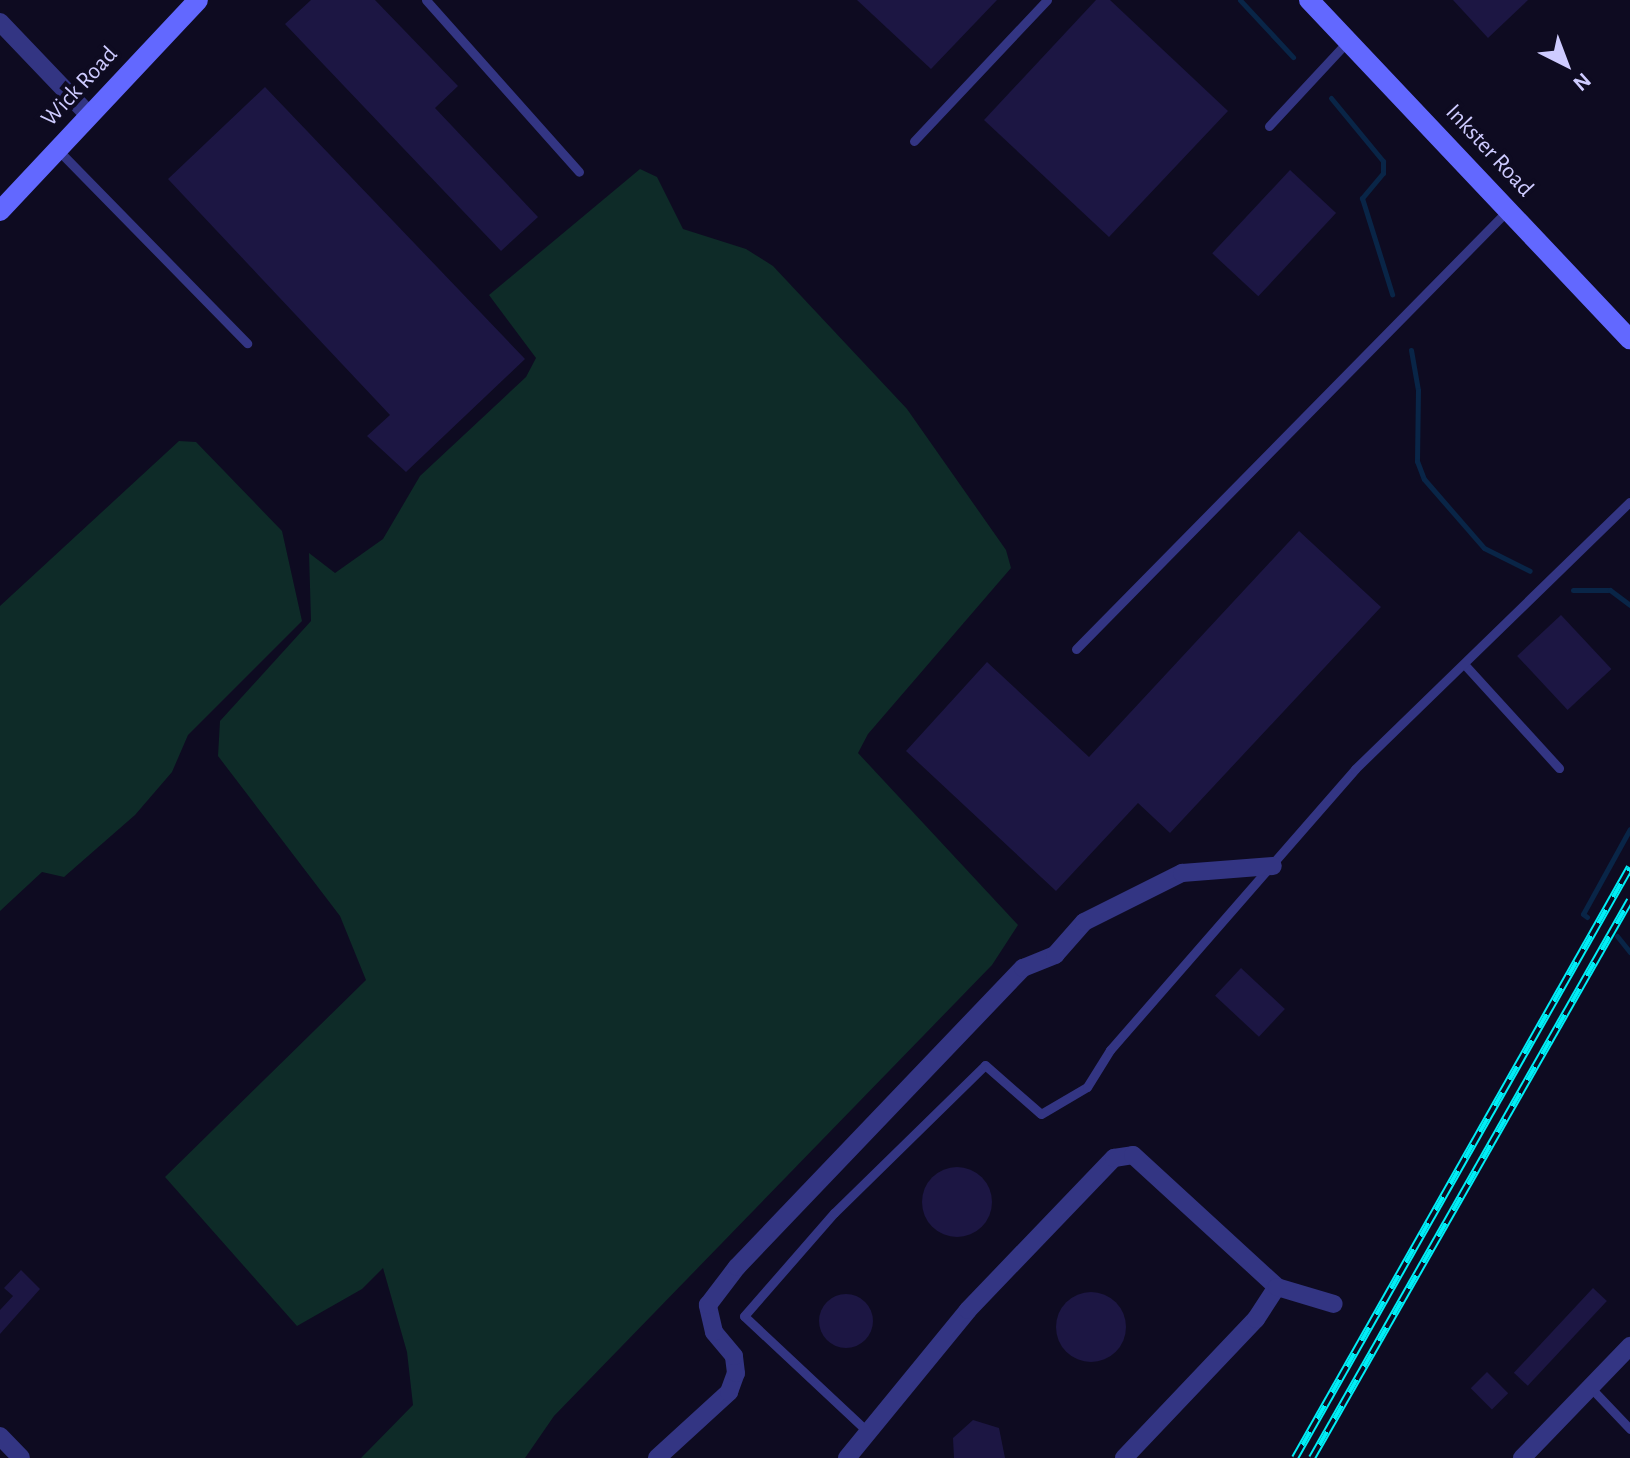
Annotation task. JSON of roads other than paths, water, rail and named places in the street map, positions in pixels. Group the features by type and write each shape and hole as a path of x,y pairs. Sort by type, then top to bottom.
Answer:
{"street":[{"name":"Wick Road","path":"0,211 198,0"},
{"name":"Inkster Road","path":"1309,0 1630,339"},
{"path":"0,22 89,115"},
{"path":"657,1458 733,1383 734,1356 714,1332 708,1305 737,1267 1023,968 1055,955 1084,922 1182,873 1273,866"},
{"path":"847,1458 968,1310 1114,1158 1133,1155 1277,1287 1334,1304"},
{"path":"1124,1458 1256,1319 1277,1287"},
{"path":"1522,1458 1630,1346"},
{"path":"0,1436 21,1458"}],"lane":[{"path":"426,0 579,172"},
{"path":"914,141 1047,0"},
{"path":"1269,126 1348,41"},
{"path":"57,149 247,343"},
{"path":"1076,649 1508,210"},
{"path":"869,1433 744,1316 834,1213 985,1065 1041,1114 1087,1087 1110,1050 1355,769 1630,502"},
{"path":"1464,664 1559,768"},
{"path":"1590,1387 1630,1429"}],"waterway":[{"path":"1240,0 1293,57"},
{"path":"1331,98 1383,161 1383,173 1362,198 1392,294"},
{"path":"1411,350 1418,390 1417,461 1424,479 1484,548 1530,571"},
{"path":"1573,590 1610,590 1630,605"},
{"path":"1587,917 1583,914 1630,829"},
{"path":"1617,936 1630,952"}],"railway":[{"path":"1295,1458 1630,867"},
{"path":"1312,1458 1630,900"}]}
